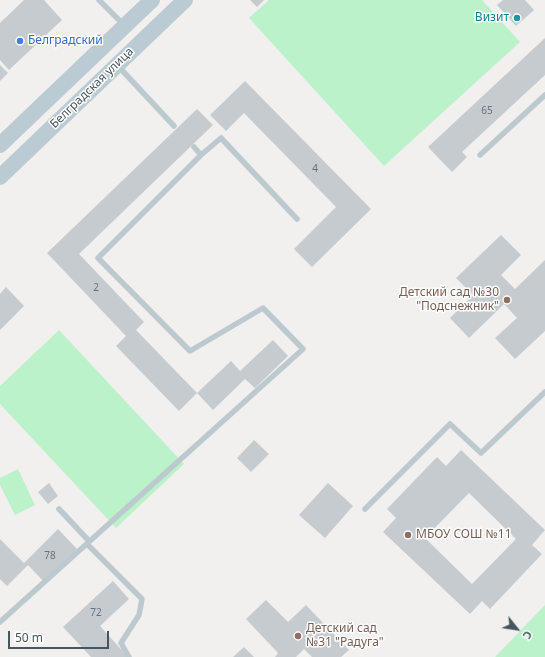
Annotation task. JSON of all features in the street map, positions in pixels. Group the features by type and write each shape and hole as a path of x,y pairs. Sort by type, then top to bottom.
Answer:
{"street":[{"name":"Белградская улица","path":"0,145 152,0"},
{"name":"Белградская улица","path":"0,177 185,0"}],"lane":[{"path":"99,0 124,26"},
{"path":"117,65 174,126"},
{"path":"480,155 545,95"},
{"path":"0,622 303,349 263,308 190,351 98,258 201,155 221,138 297,219"},
{"path":"194,147 201,155"},
{"path":"365,509 450,424 481,453 545,392"},
{"path":"59,509 142,599 139,615 121,644 129,657"}],"green space":[{"path":"269,0 482,0 520,42 384,166 249,18"},
{"path":"59,330 184,464 116,528 0,404 0,386"},
{"path":"18,469 35,505 15,515 0,485 0,478"},
{"path":"545,605 545,657 495,657"}],"building":[{"name":"Белградский","path":"24,0 44,0 62,20 9,70 0,60 0,23"},
{"path":"250,0 264,0 257,7"},
{"name":"Визит","path":"503,0 525,0 534,10 516,26 497,5"},
{"path":"545,38 545,75 462,152 467,157 452,172 428,147"},
{"path":"0,65 8,73 0,81"},
{"path":"245,81 371,209 312,267 294,249 336,207 244,113 226,131 210,115"},
{"path":"197,109 213,125 79,254 144,322 136,330 197,393 179,411 116,346 126,336 47,253"},
{"name":"Детский сад №30 \"Подснежник\"","path":"501,235 521,255 501,275 515,289 545,260 545,331 515,359 495,338 517,318 504,304 469,338 450,318 473,295 456,278"},
{"path":"6,287 24,306 0,330 0,294"},
{"path":"273,340 288,356 255,388 245,379 213,410 197,393 231,361 240,371"},
{"path":"254,440 269,454 251,472 237,458"},
{"name":"МБОУ СОШ №11","path":"461,450 545,530 532,545 542,554 490,609 482,601 470,614 383,532 396,518 387,509 437,457 446,466","holes":["469,493 516,539 472,584 425,538"]},
{"path":"49,483 58,496 48,504 38,492"},
{"path":"328,483 353,506 325,538 299,515"},
{"path":"58,529 77,549 44,582 28,565 7,586 0,579 0,539 24,563"},
{"path":"113,581 129,599 100,626 128,657 91,657 63,627"},
{"name":"Детский сад №31 \"Радуга\"","path":"266,600 288,622 306,605 349,650 341,657 312,657 304,649 296,657 275,657 278,653 246,619"},
{"path":"244,647 254,657 233,657"}],"place":[{"name":"Визит","path":"517,18"},
{"name":"Белградский","path":"20,41"},
{"name":"Детский сад №30 \"Подснежник\"","path":"507,300"},
{"name":"МБОУ СОШ №11","path":"408,535"},
{"name":"Детский сад №31 \"Радуга\"","path":"298,636"}]}
